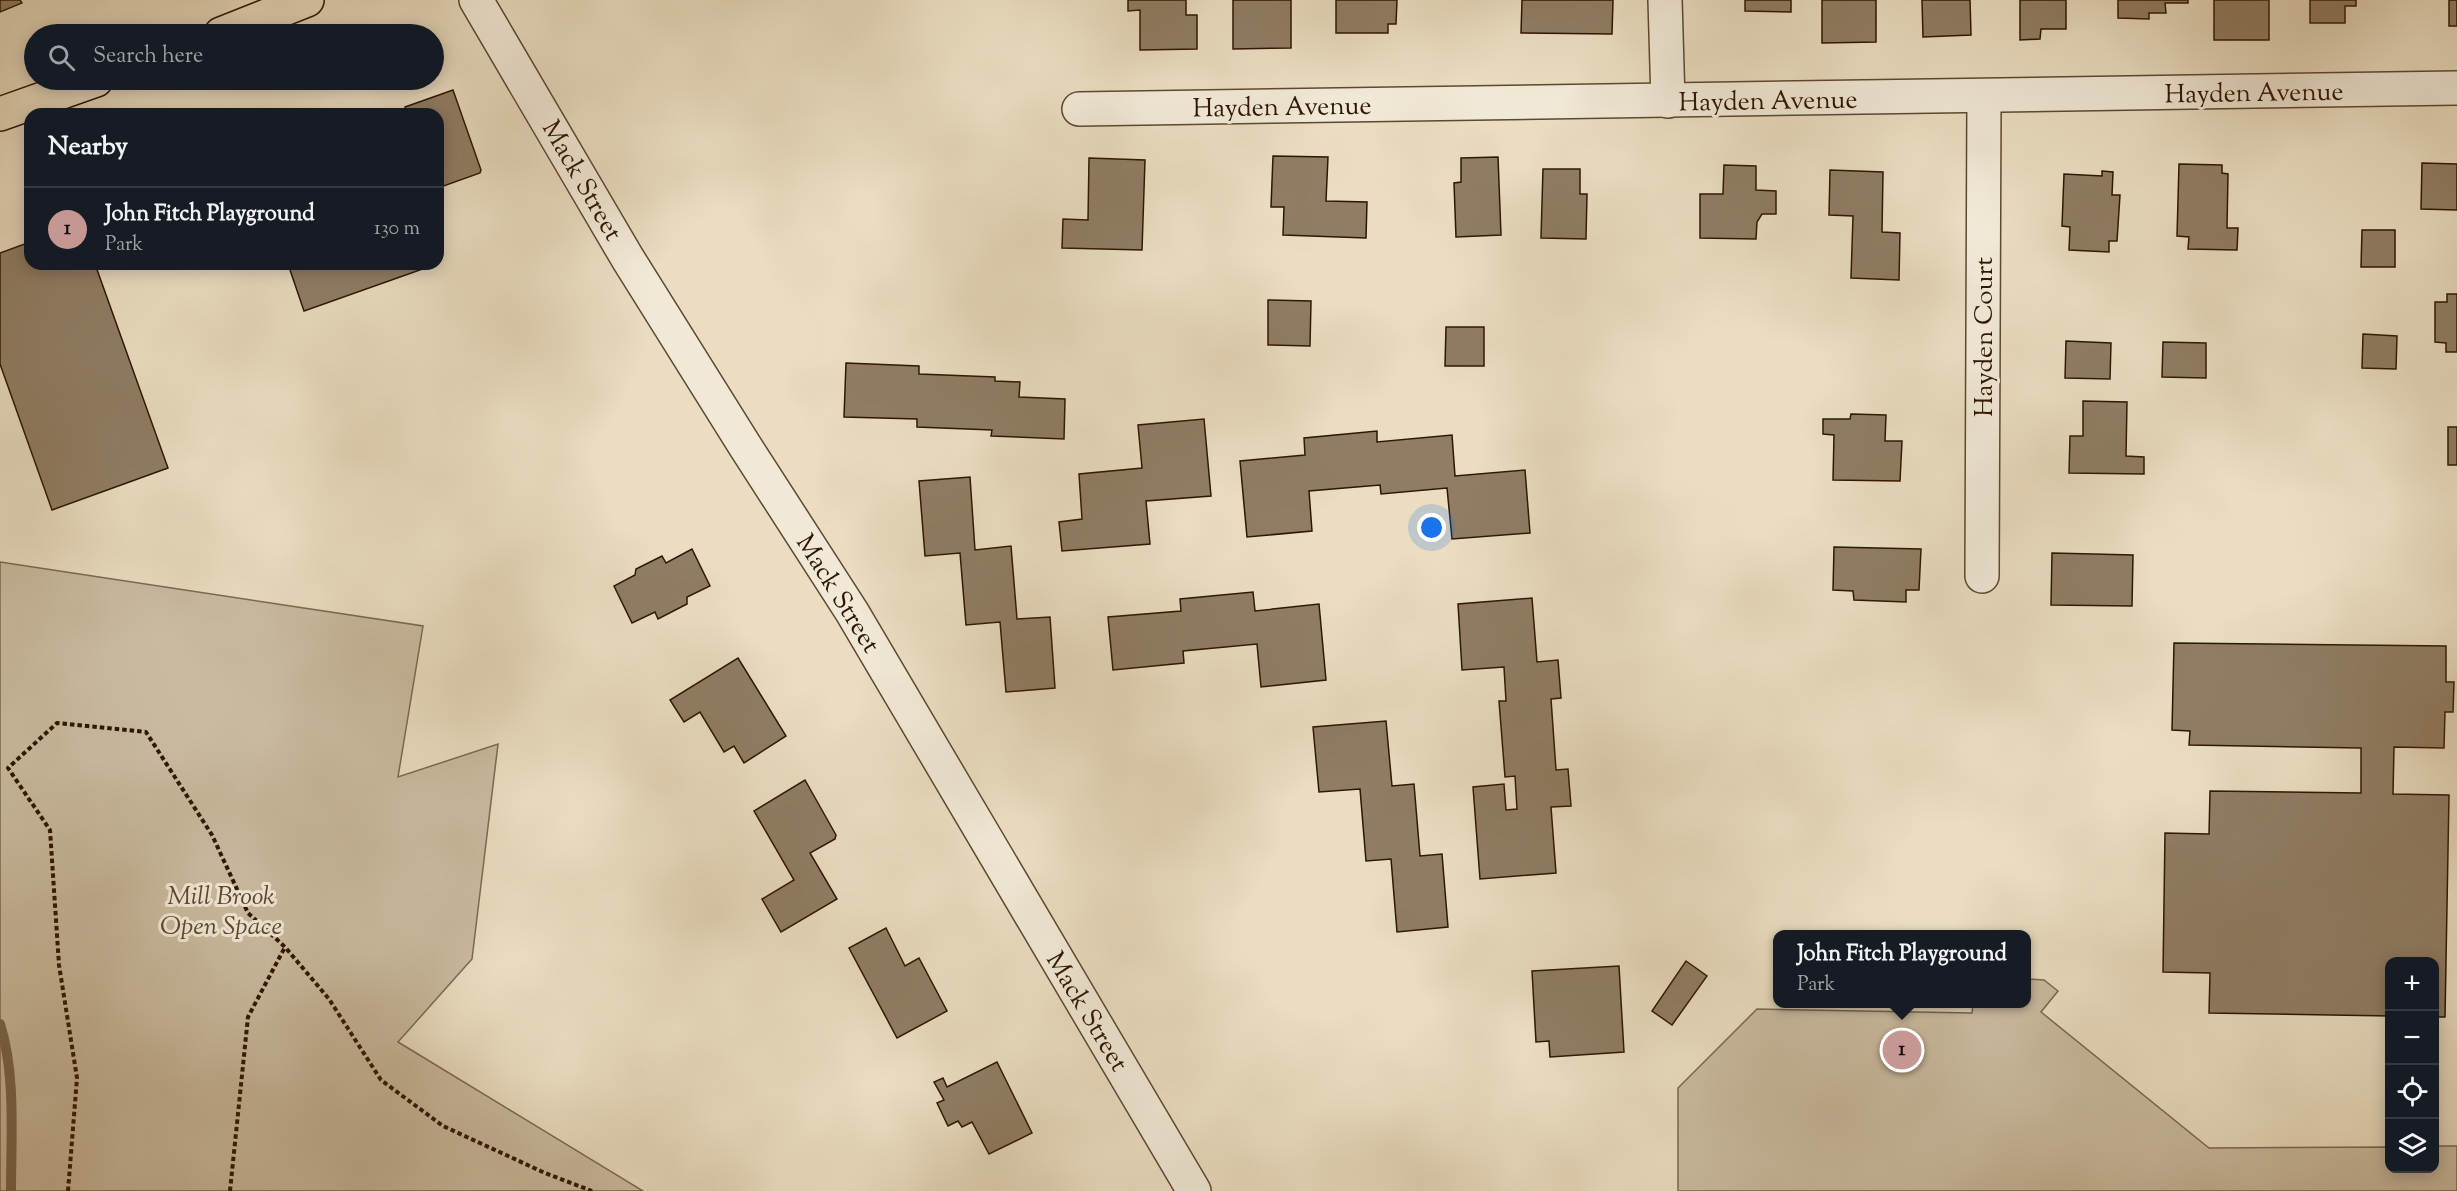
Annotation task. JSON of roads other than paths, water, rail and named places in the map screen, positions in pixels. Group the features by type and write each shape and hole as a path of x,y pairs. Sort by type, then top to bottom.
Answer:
{"main road":[{"path":"235,24 255,10 307,0"},
{"path":"0,114 68,90"}],"street":[{"name":"Mack Street","path":"476,0 628,259 858,622 1194,1191"},
{"path":"1665,0 1668,101"},
{"name":"Hayden Avenue","path":"1080,109 2457,88"},
{"name":"Hayden Court","path":"1982,576 1984,97"}],"waterway":[{"path":"0,1024 11,1085 11,1191"}],"place":[{"name":"John Fitch Playground","path":"1902,1050"}],"park label":[{"name":"Mill Brook Open Space","path":"221,910"}]}
